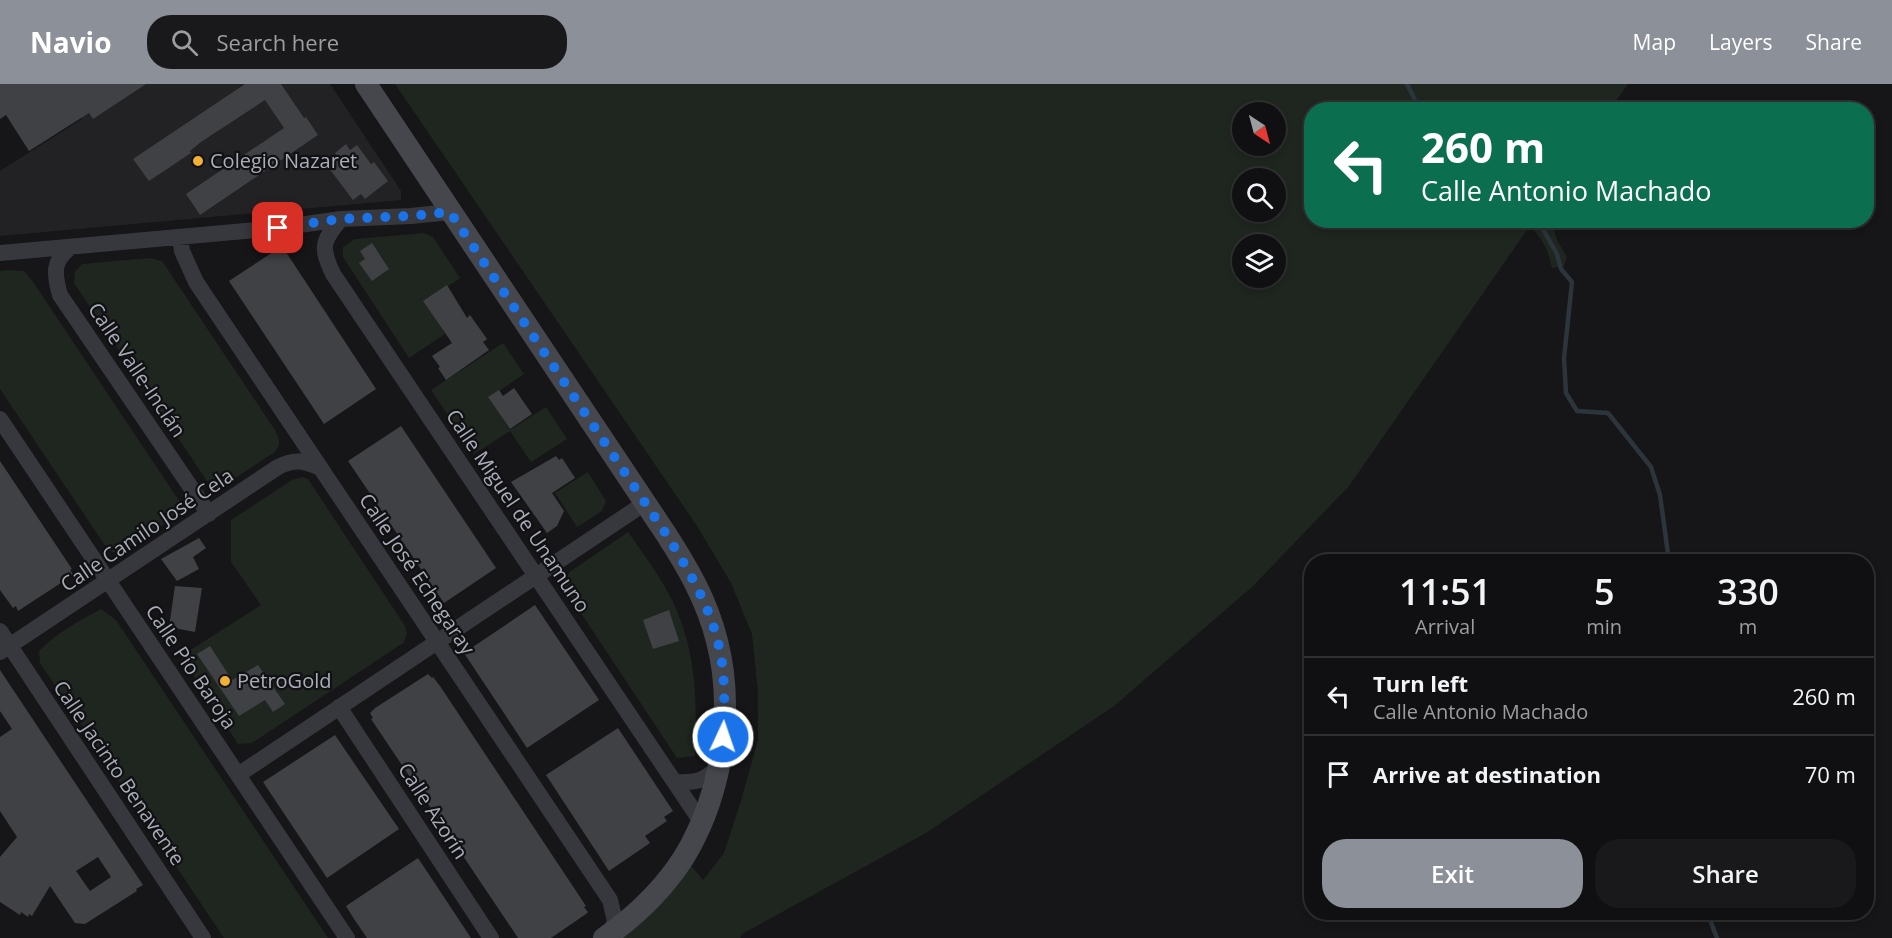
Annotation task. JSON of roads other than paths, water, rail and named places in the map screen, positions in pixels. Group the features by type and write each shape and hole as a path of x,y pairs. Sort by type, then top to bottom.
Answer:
{"main road":[{"path":"366,84 693,578 707,608 717,641 723,672 725,708 723,737 719,767 702,823 690,847 667,881 620,927 607,936"}],"street":[{"path":"0,253 278,228 340,219 450,212"},
{"name":"Calle Miguel de Unamuno","path":"340,219 328,233 324,252 333,274 702,823"},
{"name":"Calle José Echegaray","path":"180,237 182,251 196,282 610,900 615,921 607,936"},
{"name":"Calle Valle-Inclán","path":"71,247 57,261 55,277 60,295 209,514"},
{"name":"Calle Pío Baroja","path":"0,419 347,938"},
{"name":"Calle Camilo José Cela","path":"5,649 290,461 304,460 321,468"},
{"path":"238,775 645,503"},
{"name":"Calle Jacinto Benavente","path":"0,631 5,649 203,938"},
{"name":"Calle Azorín","path":"339,707 491,938"},
{"path":"675,782 690,783 704,780 719,767"}],"waterway":[{"path":"1407,84 1416,102"},
{"path":"1542,228 1557,254 1561,269 1572,282 1564,358 1566,393 1577,411 1608,413 1651,467 1660,495 1668,554"},
{"path":"1710,920 1717,938"}],"place":[{"name":"Colegio Nazaret","path":"198,161"},
{"name":"PetroGold","path":"225,681"}]}
